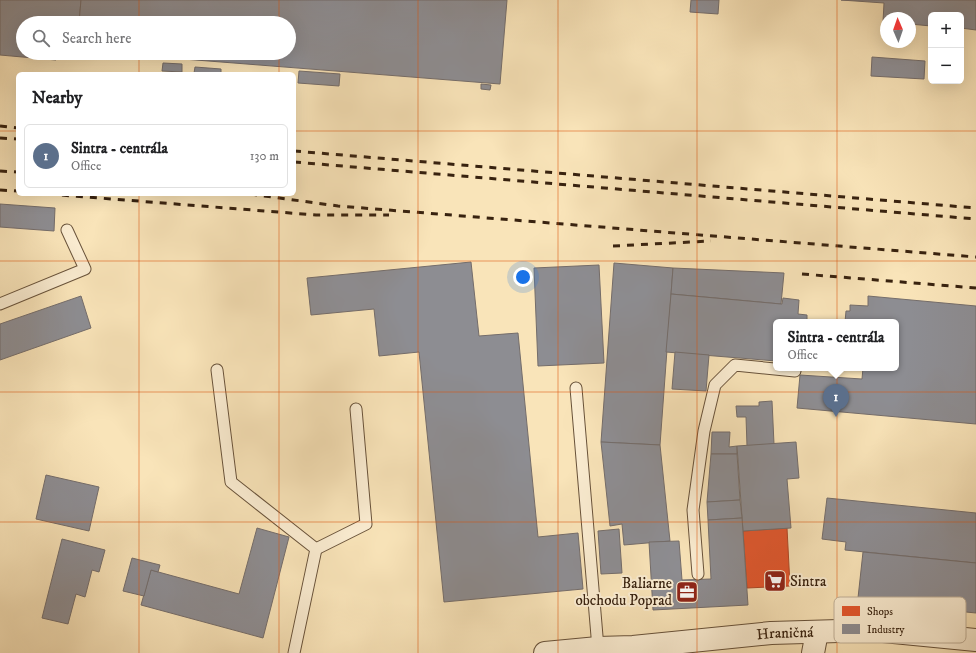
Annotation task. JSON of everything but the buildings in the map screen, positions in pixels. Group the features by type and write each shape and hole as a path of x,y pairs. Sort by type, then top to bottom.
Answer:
{"street":[{"name":"Hraničná","path":"546,653 598,648 633,647 771,633 815,643 834,639"},
{"name":"Hraničná","path":"966,639 976,640"}],"lane":[{"path":"0,304 85,269 67,230"},
{"path":"698,574 693,510 704,431 715,385 735,365 773,369"},
{"path":"217,370 232,482 316,549"},
{"path":"786,371 795,372"},
{"path":"576,388 598,648"},
{"path":"316,549 366,524 356,409"},
{"path":"294,653 316,549"}],"railway":[{"path":"0,126 16,128"},
{"path":"0,138 16,139"},
{"path":"296,151 976,208"},
{"path":"296,162 976,219"},
{"path":"0,171 16,172"},
{"path":"0,190 16,191"},
{"path":"74,196 316,215 389,215"},
{"path":"265,196 338,206 976,257"},
{"path":"613,246 711,241"},
{"path":"802,274 976,288"}],"place":[{"name":"Sintra - centrála","path":"836,417"},
{"name":"Sintra","path":"775,581"},
{"name":"Baliarne obchodu Poprad","path":"687,592"}]}
